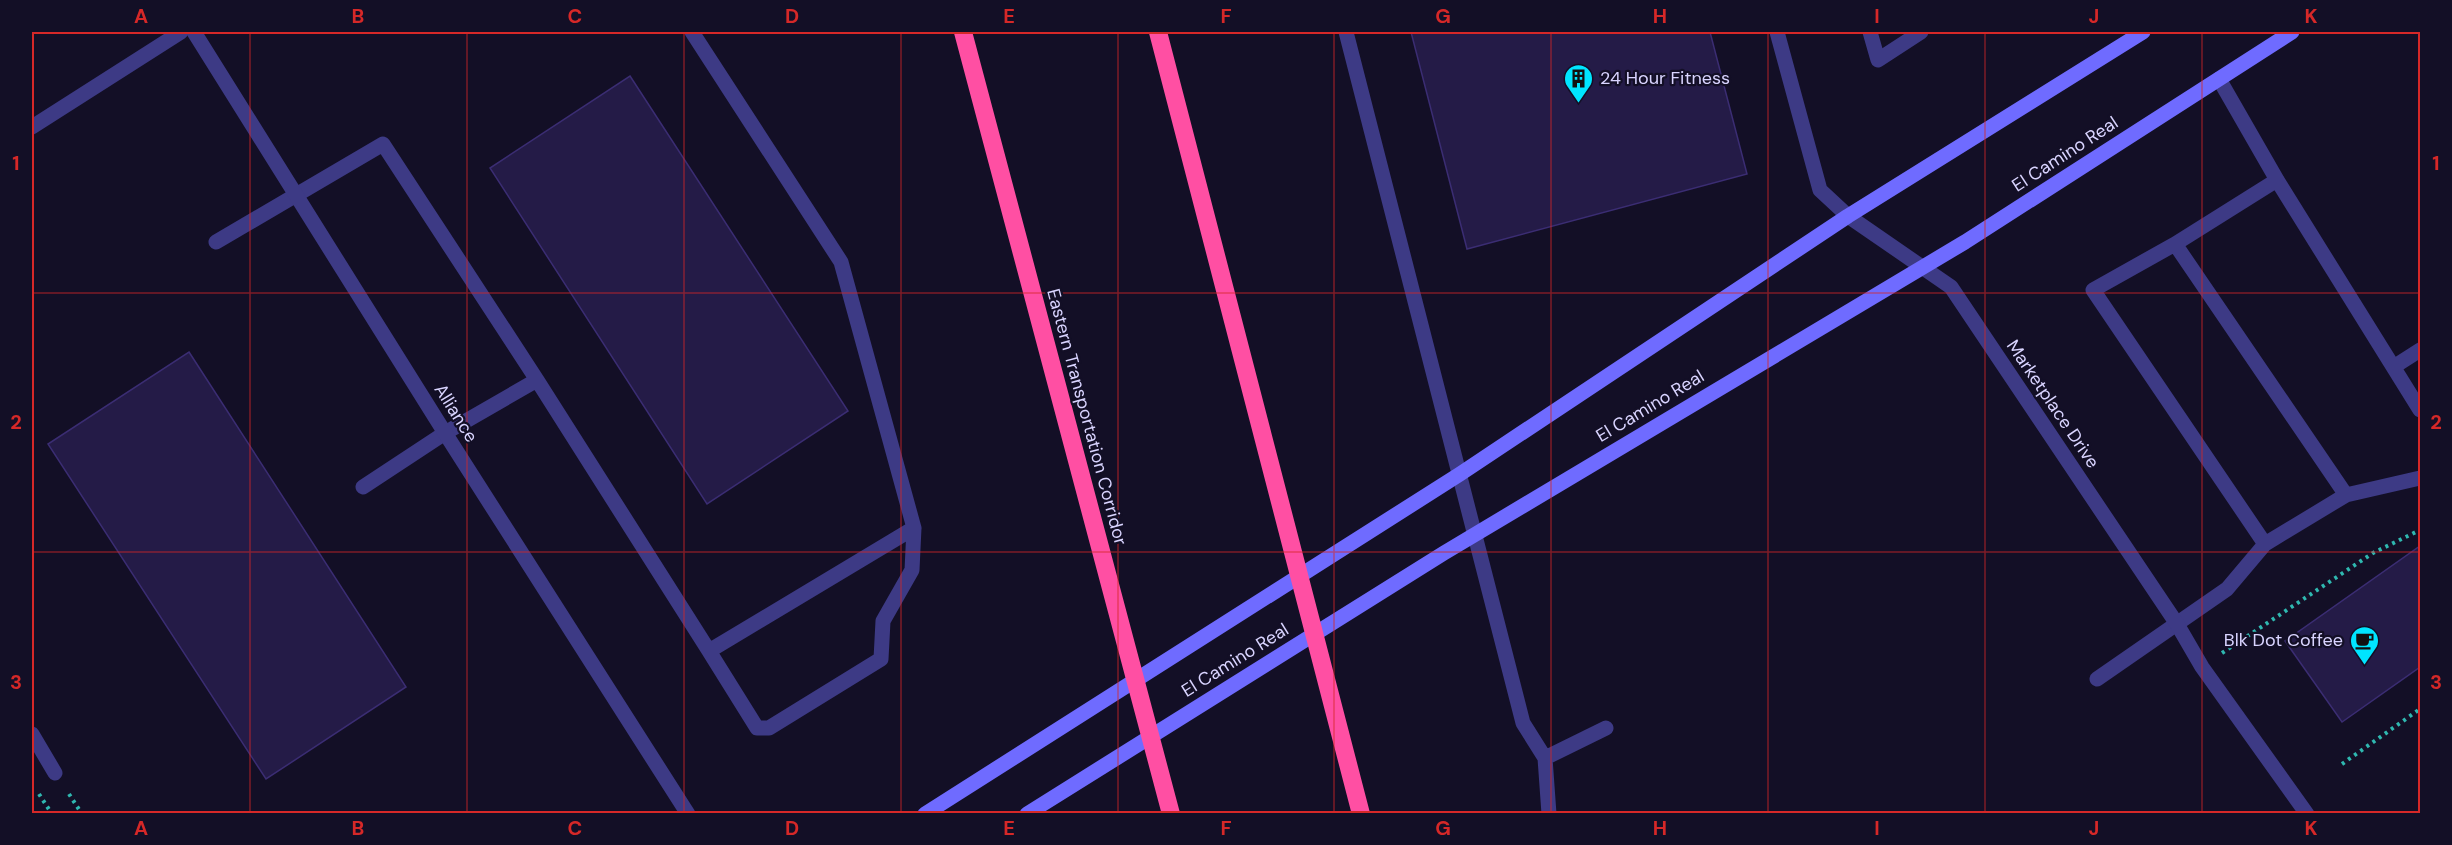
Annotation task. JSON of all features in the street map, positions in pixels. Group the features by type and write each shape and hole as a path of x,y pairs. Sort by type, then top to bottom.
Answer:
{"highway":[{"name":"Eastern Transportation Corridor","path":"963,32 1170,813"},
{"path":"1158,32 1361,813"}],"main road":[{"name":"El Camino Real","path":"925,813 1460,474 1848,216 2142,32"},
{"name":"El Camino Real","path":"1027,813 1444,552 1922,266 2292,32"}],"street":[{"path":"32,127 181,32"},
{"name":"Alliance","path":"194,32 446,434 688,813"},
{"path":"216,242 383,144 537,380 757,728 769,728 881,659 883,621 912,570 914,528 841,262 692,32"},
{"path":"1346,32 1522,723 1545,758 1548,813"},
{"name":"Marketplace Drive","path":"1778,32 1820,190 1848,216 1951,287 2177,624 2202,667 2307,813"},
{"path":"1869,32 1878,60 1921,32"},
{"path":"2219,79 2277,180 2421,410"},
{"path":"2265,544 2093,290 2175,244 2277,180"},
{"path":"2175,244 2346,495"},
{"path":"2395,366 2421,350"},
{"path":"363,486 537,380"},
{"path":"2097,679 2227,589 2265,544 2346,495 2421,478"},
{"path":"709,651 914,528"},
{"path":"1545,758 1606,728"},
{"path":"32,734 56,773"}],"path":[{"path":"2202,667 2373,553 2421,530"},
{"path":"2342,764 2421,710"}],"building":[{"name":"24 Hour Fitness","path":"1411,32 1710,32 1747,174 1467,249"},
{"path":"630,76 848,411 707,504 490,168"},
{"path":"189,352 406,687 266,779 48,444"},
{"path":"2420,546 2420,667 2342,722 2285,641"}],"place":[{"name":"24 Hour Fitness","path":"1579,104"},
{"name":"Blk Dot Coffee","path":"2364,666"}]}
